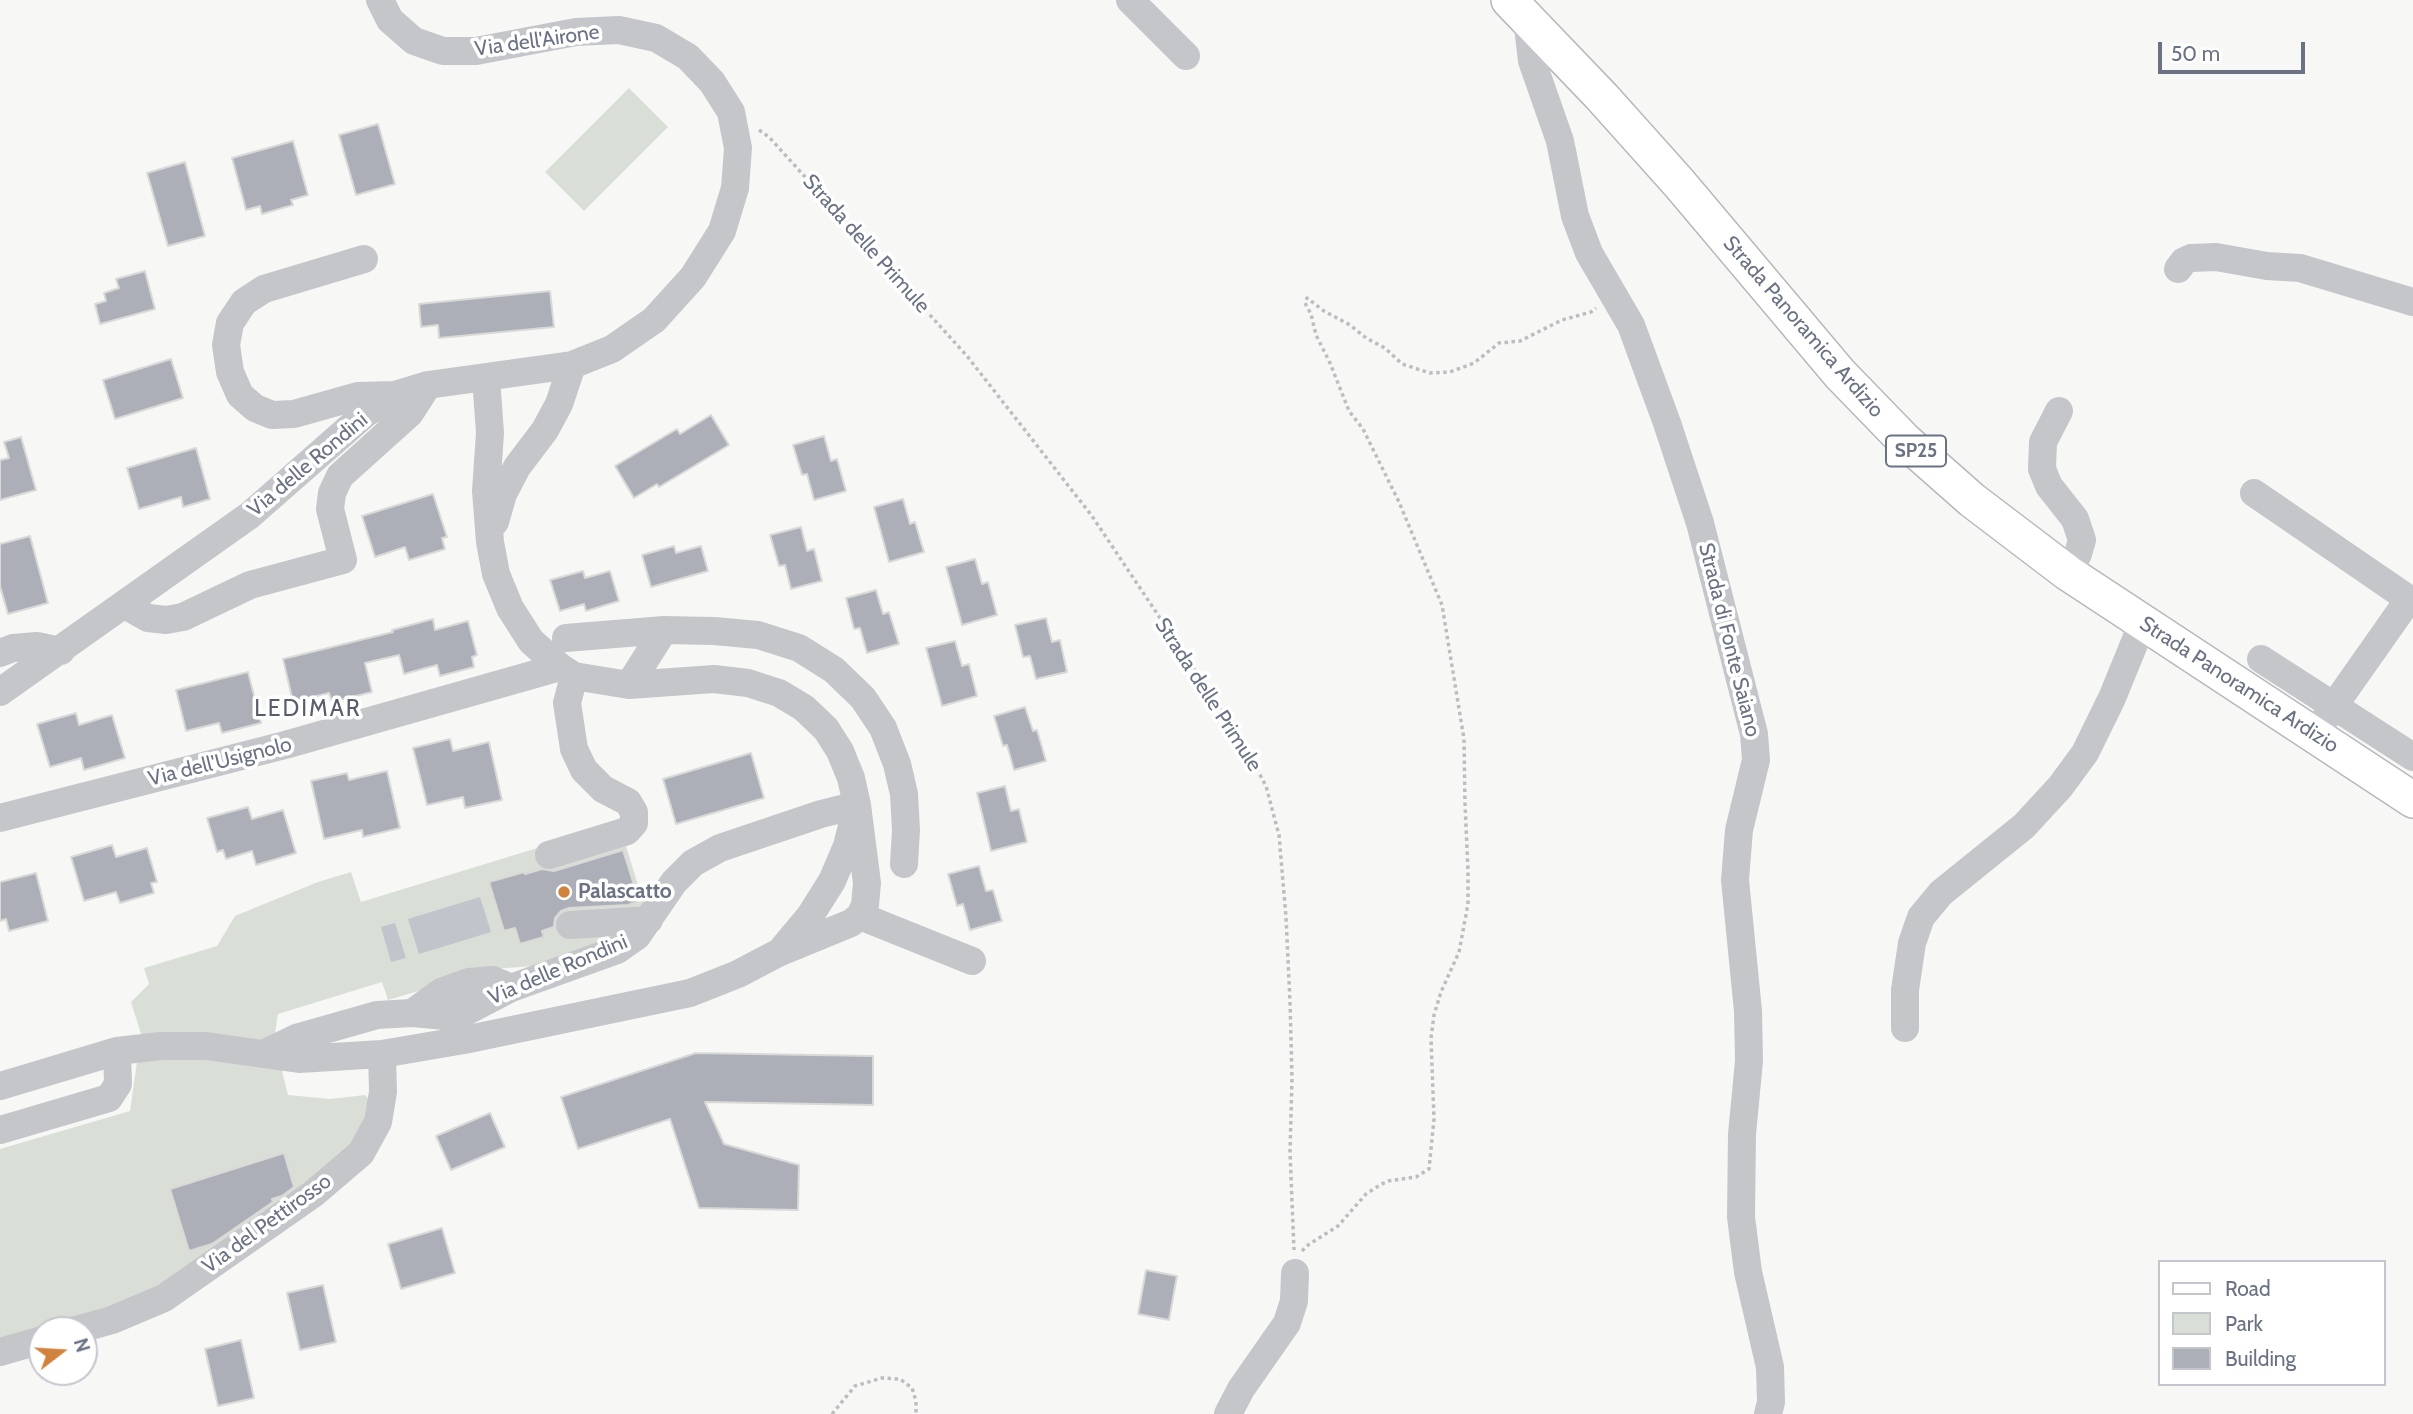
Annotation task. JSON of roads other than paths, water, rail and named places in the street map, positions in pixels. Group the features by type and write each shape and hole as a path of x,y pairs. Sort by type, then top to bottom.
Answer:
{"main road":[{"name":"Strada Panoramica Ardizio","path":"1518,9 1679,183 1840,374 1904,440 1972,500 2068,573 2413,800"}],"street":[{"name":"Via dell'Airone","path":"380,0 390,20 414,41 443,51 476,51 576,32 619,30 656,38 688,57 712,82 731,112 738,148 735,188 722,231 693,277 654,320 612,349 572,365"},
{"path":"1130,0 1186,56"},
{"name":"Strada di Fonte Saiano","path":"1518,9 1531,61 1560,141 1575,216 1589,253 1631,325 1700,523 1754,734 1756,760 1739,830 1735,880 1748,1011 1749,1060 1742,1134 1741,1217 1748,1272 1770,1367 1771,1402 1768,1414"},
{"path":"2178,270 2184,261 2191,258 2216,257 2300,268 2413,302"},
{"path":"364,259 264,289 244,302 230,323 226,345 230,372 240,395 255,408 272,415 294,414 358,396 395,396"},
{"path":"490,542 503,494 517,467 545,430 572,365"},
{"name":"Via delle Rondini","path":"0,692 250,515 365,414 395,396 428,385 572,365"},
{"path":"486,377 490,433 486,491 490,542 496,573 510,608 531,641 567,672 629,685 714,680 748,683 779,693 804,708 826,729 840,751 850,778 857,805 867,883 860,916 972,961"},
{"name":"Via delle Rondini","path":"125,605 148,618 166,620 183,617 250,585 343,560 330,509 336,484 340,476 410,413 428,385"},
{"path":"2059,411 2043,442 2042,469 2049,486 2075,519 2082,540 2068,573"},
{"path":"2254,493 2411,600 2314,735"},
{"path":"1905,1028 1905,990 1912,943 1921,917 1941,893 2024,826 2060,788 2085,752 2112,698 2143,622"},
{"path":"629,685 664,630"},
{"path":"566,638 664,630 758,635 799,648 834,670 863,698 883,728 897,764 904,794 904,864"},
{"path":"0,653 13,648 37,646 61,651"},
{"path":"2261,659 2413,757"},
{"path":"549,855 627,831 634,823 634,812 628,802 603,789 584,770 574,749 567,703 567,672"},
{"name":"Via dell'Usignolo","path":"0,818 567,672"},
{"name":"Via delle Rondini","path":"263,1054 296,1038 377,1015 412,1013 446,1016 467,1011 510,988 617,950 637,936 674,882 692,863 711,853 821,814 857,805 846,846 832,881 810,916 778,953"},
{"name":"Via delle Rondini","path":"0,1086 117,1051 161,1046 195,1046 299,1059 382,1054 464,1040 690,993 738,974 822,933 851,923 860,916"},
{"path":"570,925 649,920"},
{"path":"0,1130 109,1098 118,1084 117,1051"},
{"name":"Via del Pettirosso","path":"98,1324 164,1298 313,1194 361,1153 378,1122 383,1091 382,1054"},
{"path":"1228,1414 1241,1389 1287,1323 1294,1301 1295,1273"},
{"path":"0,1352 28,1344"}],"place":[{"name":"Palascatto","path":"564,892"}],"district":[{"name":"LEDIMAR","path":"308,709"}]}
